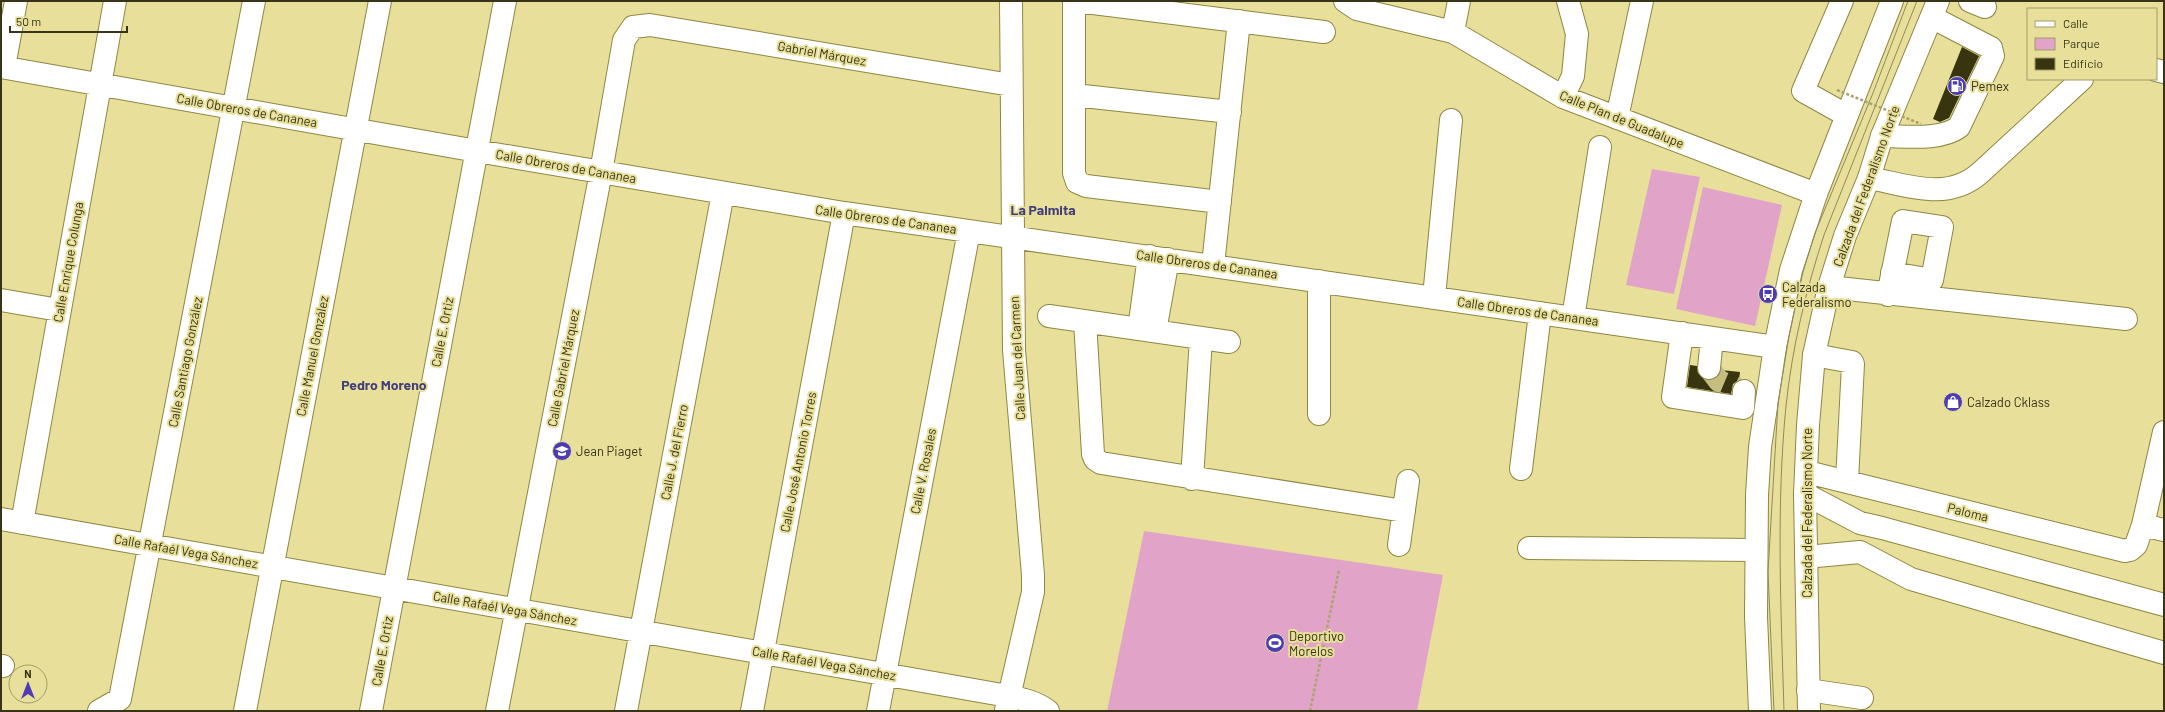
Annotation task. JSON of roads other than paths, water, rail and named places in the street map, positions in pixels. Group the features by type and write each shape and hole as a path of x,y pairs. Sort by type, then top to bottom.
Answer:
{"street":[{"path":"2,67 16,1"},
{"name":"Calle Enrique Colunga","path":"11,521 59,310 115,1"},
{"name":"Calle Santiago González","path":"99,711 120,699 254,1"},
{"name":"Calle Manuel González","path":"245,711 380,1"},
{"name":"Calle E. Ortiz","path":"371,711 505,1"},
{"name":"Calle Juan del Carmen","path":"1007,703 1033,592 1014,350 1011,1"},
{"path":"1220,202 1086,186 1077,182 1074,172 1075,1 1324,32"},
{"name":"Calle Plan de Guadalupe","path":"1345,1 1357,9 1453,32 1564,97 1816,194"},
{"path":"1453,32 1459,1"},
{"path":"1564,97 1572,76 1577,34 1568,1"},
{"path":"1617,118 1642,1"},
{"path":"1837,100 1803,91 1842,1"},
{"path":"1837,144 1837,100 1881,1"},
{"path":"1760,711 1756,617 1756,550 1760,447 1766,398 1775,347 1791,270 1816,194 1837,144 1892,1"},
{"name":"Calzada del Federalismo Norte","path":"1808,701 1805,494 1808,425 1814,355 1829,287 1845,236 1869,178 1882,136 1894,110 1928,57 1940,11 1950,1"},
{"path":"1882,136 1934,135 1949,132 1959,126 1993,56 1990,48 1940,11"},
{"path":"1213,265 1239,22"},
{"name":"Gabriel Márquez","path":"633,27 650,25 1012,85"},
{"name":"Calle Gabriel Márquez","path":"497,711 601,172 624,40 633,27"},
{"name":"Calle Obreros de Cananea","path":"2,67 477,152 844,213 1775,347"},
{"path":"1869,178 1935,190 1954,189 1963,185 1980,173 2081,80"},
{"path":"1074,95 1230,112"},
{"path":"1434,297 1451,120"},
{"path":"1573,318 1600,146"},
{"name":"Calle J. del Fierro","path":"626,711 723,193"},
{"name":"Calle José Antonio Torres","path":"752,711 844,213"},
{"name":"Calle V. Rosales","path":"878,711 969,231"},
{"path":"1147,330 1158,257"},
{"path":"1888,295 1892,273"},
{"path":"1319,281 1319,414"},
{"path":"1829,287 1888,295 2126,319"},
{"path":"1,300 59,310"},
{"path":"1521,469 1540,313"},
{"path":"1049,316 1229,342"},
{"path":"1085,321 1093,454 1095,459 1100,463 1192,479 1404,511"},
{"path":"1682,334 1673,397 1743,408 1741,390 1766,398"},
{"path":"1192,479 1201,338"},
{"path":"1709,368 1712,338"},
{"path":"1814,355 1844,359 1852,362 1853,364 1847,481"},
{"path":"2164,432 2143,524 2164,530"},
{"name":"Paloma","path":"1807,472 2120,551 2130,550 2136,545 2143,524"},
{"path":"1399,545 1408,481"},
{"path":"1805,494 1860,524 1889,530 2164,606"},
{"name":"Calle Rafaél Vega Sánchez","path":"11,521 885,674 1007,703 1035,703 1048,711"},
{"path":"1860,524 1864,537 1860,552"},
{"path":"1529,548 1756,550"},
{"path":"1806,556 1860,552 1910,579 2164,653"},
{"path":"1808,701 1862,698"}],"tunnel":[{"path":"1709,368 1719,381 1738,389"}],"tram line":[{"path":"1774,711 1768,572 1778,403 1789,336 1803,272 1815,233 1873,93 1908,1"},
{"path":"1784,711 1780,558 1781,482 1786,406 1796,341 1811,277 1824,235 1917,1"}],"place":[{"name":"Pemex","path":"1957,86"},
{"name":"Calzada Federalismo","path":"1768,294"},
{"name":"Calzado Cklass","path":"1953,402"},
{"name":"Jean Piaget","path":"562,451"},
{"name":"Deportivo Morelos","path":"1275,643"}],"district":[{"name":"La Palmita","path":"1043,209"},
{"name":"Pedro Moreno","path":"384,384"}]}
